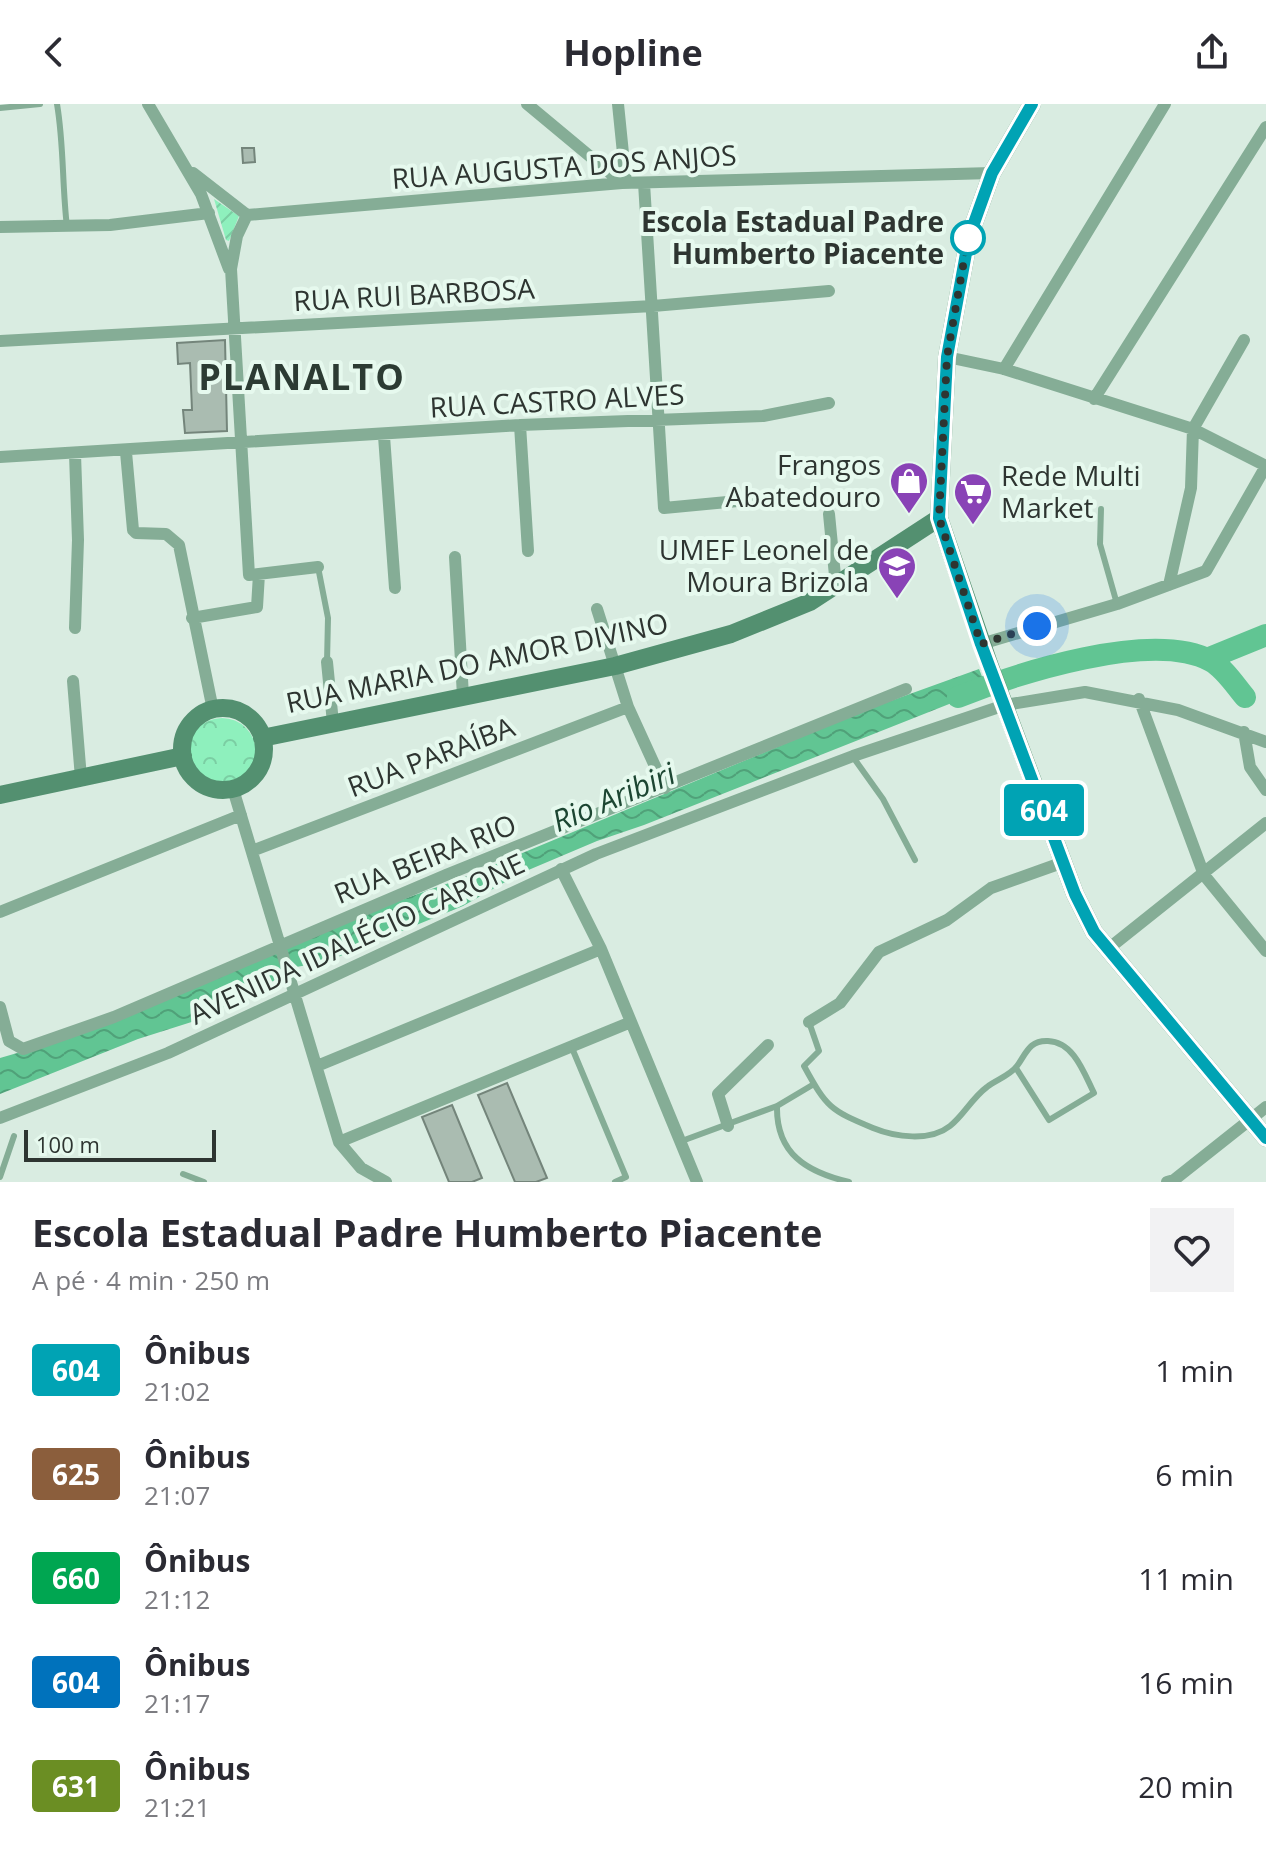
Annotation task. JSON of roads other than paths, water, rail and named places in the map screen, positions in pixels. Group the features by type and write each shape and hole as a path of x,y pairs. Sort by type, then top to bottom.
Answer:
{"street":[{"path":"148,104 228,247 236,329 249,575 318,567"},
{"path":"527,104 624,183"},
{"path":"618,104 624,183"},
{"path":"1032,104 992,173 969,237 947,357 939,518 981,644 1085,914 1108,949 1258,1112 1266,1138"},
{"path":"1004,369 1165,104"},
{"path":"1094,399 1266,127"},
{"path":"179,158 247,215 228,247"},
{"name":"RUA AUGUSTA DOS ANJOS","path":"247,215 624,183 992,173"},
{"path":"644,183 664,508 759,499"},
{"path":"203,199 208,192 219,194"},
{"path":"0,227 67,227 209,213"},
{"name":"RUA RUI BARBOSA","path":"0,341 653,306 829,291"},
{"path":"1169,585 1191,488 1193,429 1244,340"},
{"path":"947,357 1004,369 1193,429 1266,466 1206,571 1117,604 981,644"},
{"name":"RUA CASTRO ALVES","path":"0,457 126,452 520,425 763,416 829,403"},
{"path":"520,425 528,551"},
{"path":"384,436 395,588"},
{"path":"126,452 133,530 174,538 180,549 213,710"},
{"path":"75,454 78,540 75,628"},
{"path":"829,514 836,586"},
{"name":"RUA MARIA DO AMOR DIVINO","path":"262,738 615,666 731,634 810,602 939,518"},
{"path":"455,557 463,696"},
{"path":"192,618 257,607 259,574"},
{"path":"597,609 628,707 665,788"},
{"path":"327,662 333,723"},
{"path":"73,681 81,778"},
{"name":"RUA BEIRA RIO","path":"0,1007 9,1041 23,1049 114,1017 906,689"},
{"name":"AVENIDA IDALÉCIO CARONE","path":"0,1118 168,1053 561,869 1002,697 1085,692 1139,699 1244,732 1266,742"},
{"path":"1139,699 1204,875 1266,951"},
{"name":"RUA PARAÍBA","path":"252,851 628,707"},
{"path":"228,709 243,714 255,724 262,738 264,755 258,770 248,782 233,789 204,786 188,770 183,756 189,727 213,710 228,709"},
{"path":"1244,732 1250,767 1266,790"},
{"path":"0,795 183,756"},
{"path":"233,789 339,1142 361,1168 386,1182"},
{"path":"0,912 241,815"},
{"path":"1108,949 1266,823"},
{"path":"809,1022 840,1003 879,952 947,920 991,888 1064,862"},
{"path":"561,869 601,949 691,1179"},
{"path":"317,1066 601,949"},
{"path":"339,1142 570,1044 631,1022"},
{"path":"728,1126 718,1094 768,1045"},
{"path":"1167,1182 1258,1112"}],"lane":[{"path":"0,108 40,104"},
{"path":"57,104 64,141 61,172 67,227"},
{"path":"1101,509 1100,544 1117,604"},
{"path":"318,567 328,618 327,662"},
{"path":"853,756 883,799 915,860"},
{"path":"809,1022 819,1051 804,1066 814,1084 837,1114 887,1133 910,1136 944,1130 979,1094 1016,1068 1028,1048 1052,1041 1074,1056 1094,1093 1049,1120 1016,1068"},
{"path":"570,1044 626,1177 615,1182"},
{"path":"679,1142 777,1106 814,1084"},
{"path":"777,1106 781,1137 789,1154 822,1175 849,1182"},
{"path":"0,1177 14,1136"},
{"path":"183,1174 204,1182"}],"water":[{"name":"Rio Aribiri","path":"979,669 987,689 597,841 519,874 463,906 328,961 286,969 277,979 201,1019 138,1039 0,1094 0,1058 116,1019 871,708"}],"waterway":[{"name":"Rio Aribiri","path":"1207,659 1266,635"},
{"name":"Rio Aribiri","path":"958,697 1014,677 1084,658 1155,650 1186,652 1211,661 1225,672 1245,697"}],"place":[{"name":"Escola Estadual Padre Humberto Piacente","path":"968,238"},
{"name":"Frangos Abatedouro","path":"909,515"},
{"name":"Rede Multi Market","path":"973,526"},
{"name":"UMEF Leonel de Moura Brizola","path":"897,600"}],"district":[{"name":"PLANALTO","path":"302,377"}]}
